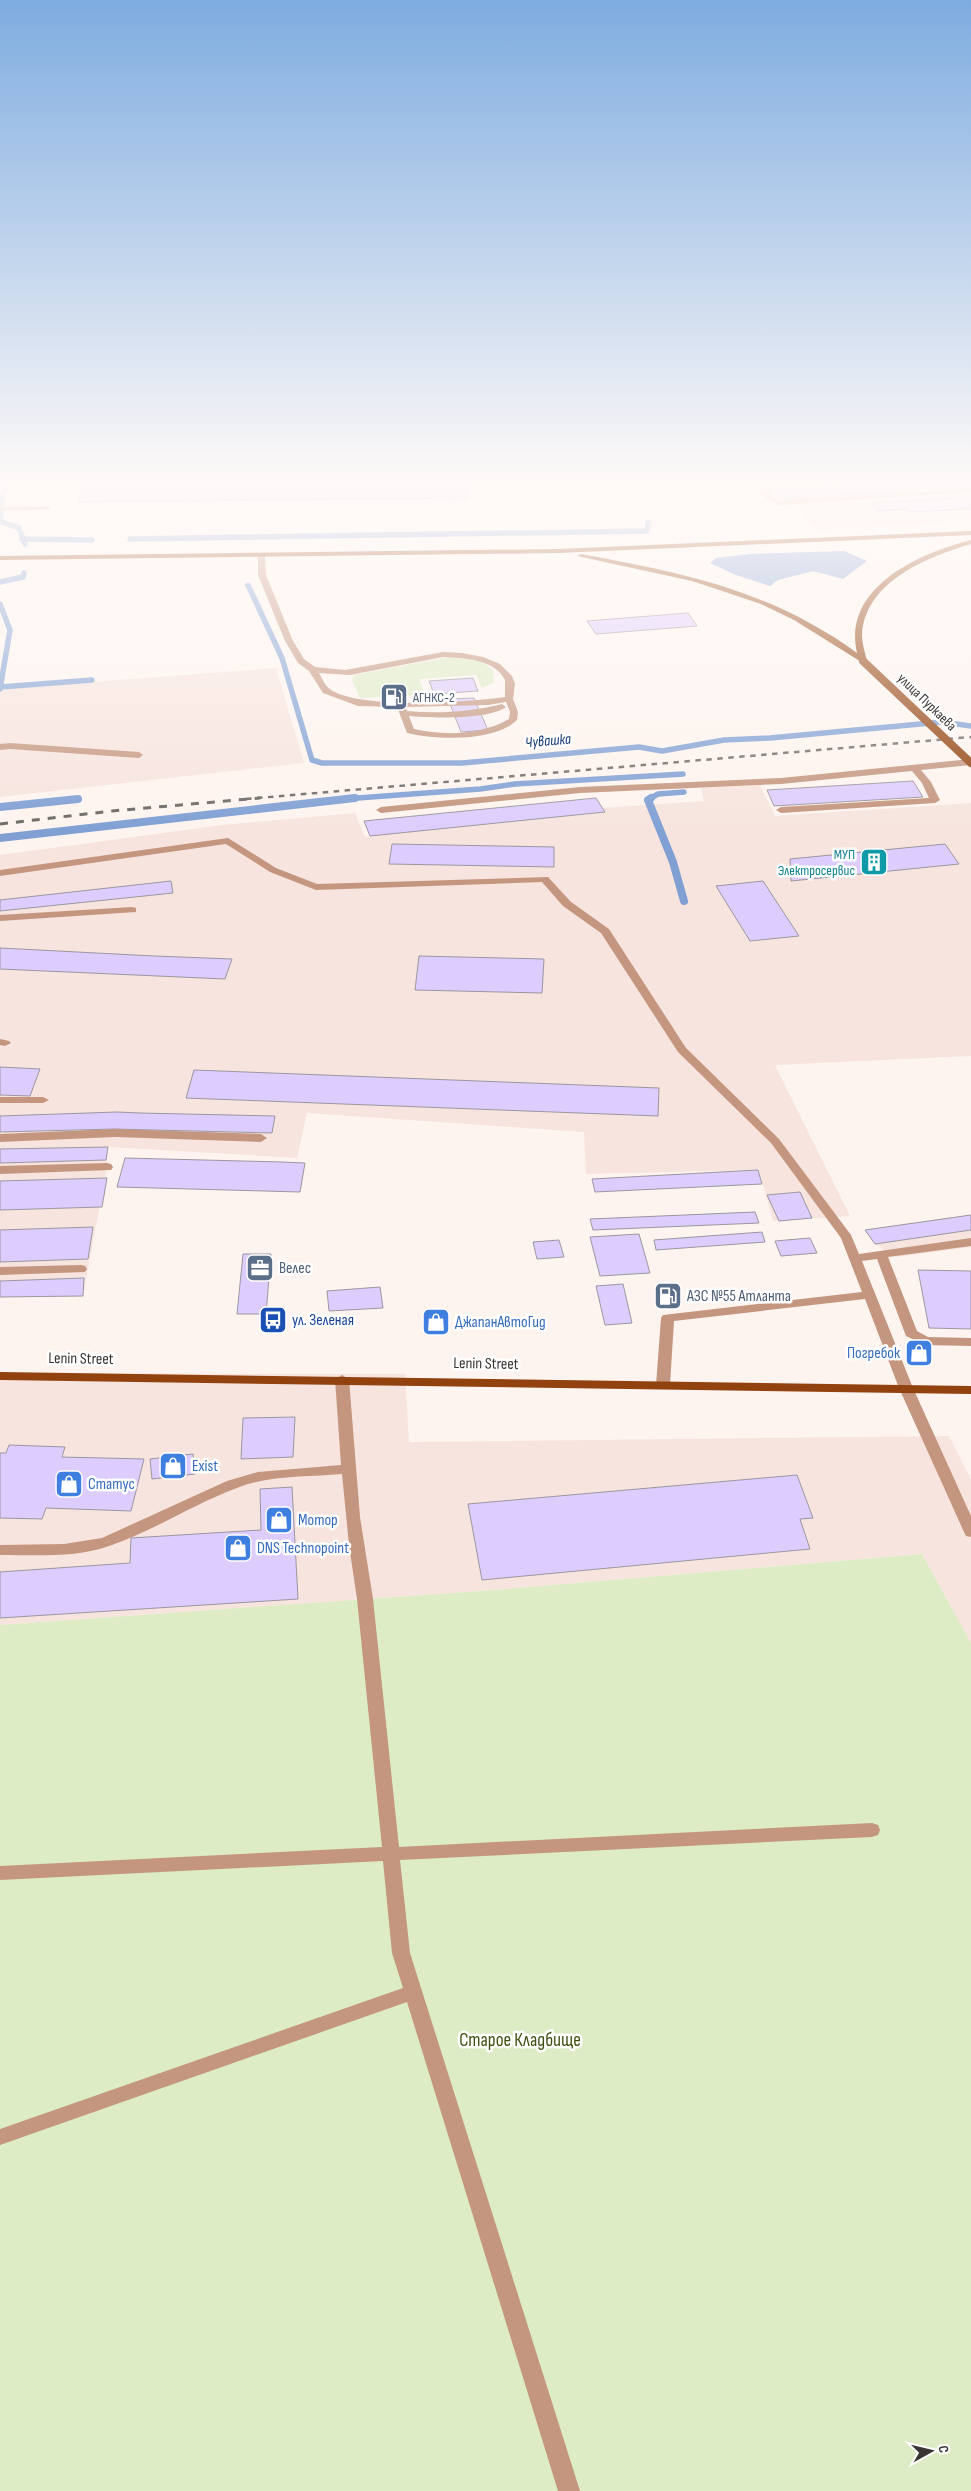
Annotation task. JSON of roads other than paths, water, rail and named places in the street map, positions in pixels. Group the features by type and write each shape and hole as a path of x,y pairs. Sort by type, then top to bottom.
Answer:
{"main road":[{"name":"улица Пуркаева","path":"756,599 796,616 833,637 863,660 971,763"},
{"path":"863,660 858,636 862,613 871,599"},
{"name":"Lenin Street","path":"0,1376 342,1379 971,1390"}],"lane":[{"path":"272,599 289,641 301,662 312,669 326,674 348,672 447,654 477,657 502,669 509,677 511,685 510,702 514,712 513,720 506,726 494,730 420,735 410,731 401,709"},
{"path":"312,669 326,691 340,698 358,703 401,709 423,716 484,712 510,702"},
{"path":"0,747 10,746 139,755"},
{"path":"381,810 580,790 781,781 971,763"},
{"path":"781,810 933,803 926,782 915,768"},
{"path":"0,873 228,840 273,870 316,887 545,879 567,904 604,931 682,1050 775,1141 847,1238 906,1388 970,1528"},
{"path":"0,918 132,910"},
{"path":"0,1100 43,1100"},
{"path":"0,1138 114,1133 261,1138"},
{"path":"0,1170 107,1167"},
{"path":"855,1258 971,1242"},
{"path":"881,1254 911,1333 925,1341 971,1342"},
{"path":"0,1271 81,1269"},
{"path":"663,1384 668,1318 869,1295"},
{"path":"342,1379 348,1469 360,1573 366,1599 401,1953 569,2491"},
{"path":"0,1550 64,1549 104,1543 129,1534 232,1484 258,1477 348,1469"},
{"path":"0,1873 872,1830"},
{"path":"0,2137 413,1992"}],"waterway":[{"name":"Чувашка","path":"255,599 282,658 312,760 322,763 462,763 639,747 662,751 724,740 770,738 942,722 971,726"},
{"path":"0,604 10,630 0,687"},
{"path":"0,687 92,680"},
{"path":"350,799 480,789 515,784 683,774"},
{"path":"649,799 658,794 684,792"},
{"path":"350,799 355,798"},
{"path":"651,798 648,800 673,862 684,901"},
{"path":"0,807 78,799 73,799"},
{"path":"344,799 350,799"},
{"path":"0,838 350,799"}],"railway":[{"path":"246,799 971,737"},
{"path":"0,824 112,811 260,798"}],"place":[{"name":"АГНКС-2","path":"394,697"},
{"name":"МУП Электросервис","path":"874,862"},
{"name":"Велес","path":"260,1268"},
{"name":"АЗС №55 Атланта","path":"668,1296"},
{"name":"ул. Зеленая","path":"273,1320"},
{"name":"ДжапанАвтоГид","path":"436,1322"},
{"name":"Погребок","path":"919,1353"},
{"name":"Exist","path":"173,1466"},
{"name":"Статус","path":"69,1484"},
{"name":"Мотор","path":"279,1520"},
{"name":"DNS Technopoint","path":"238,1548"}],"park label":[{"name":"Старое Кладбище","path":"520,2040"}]}
